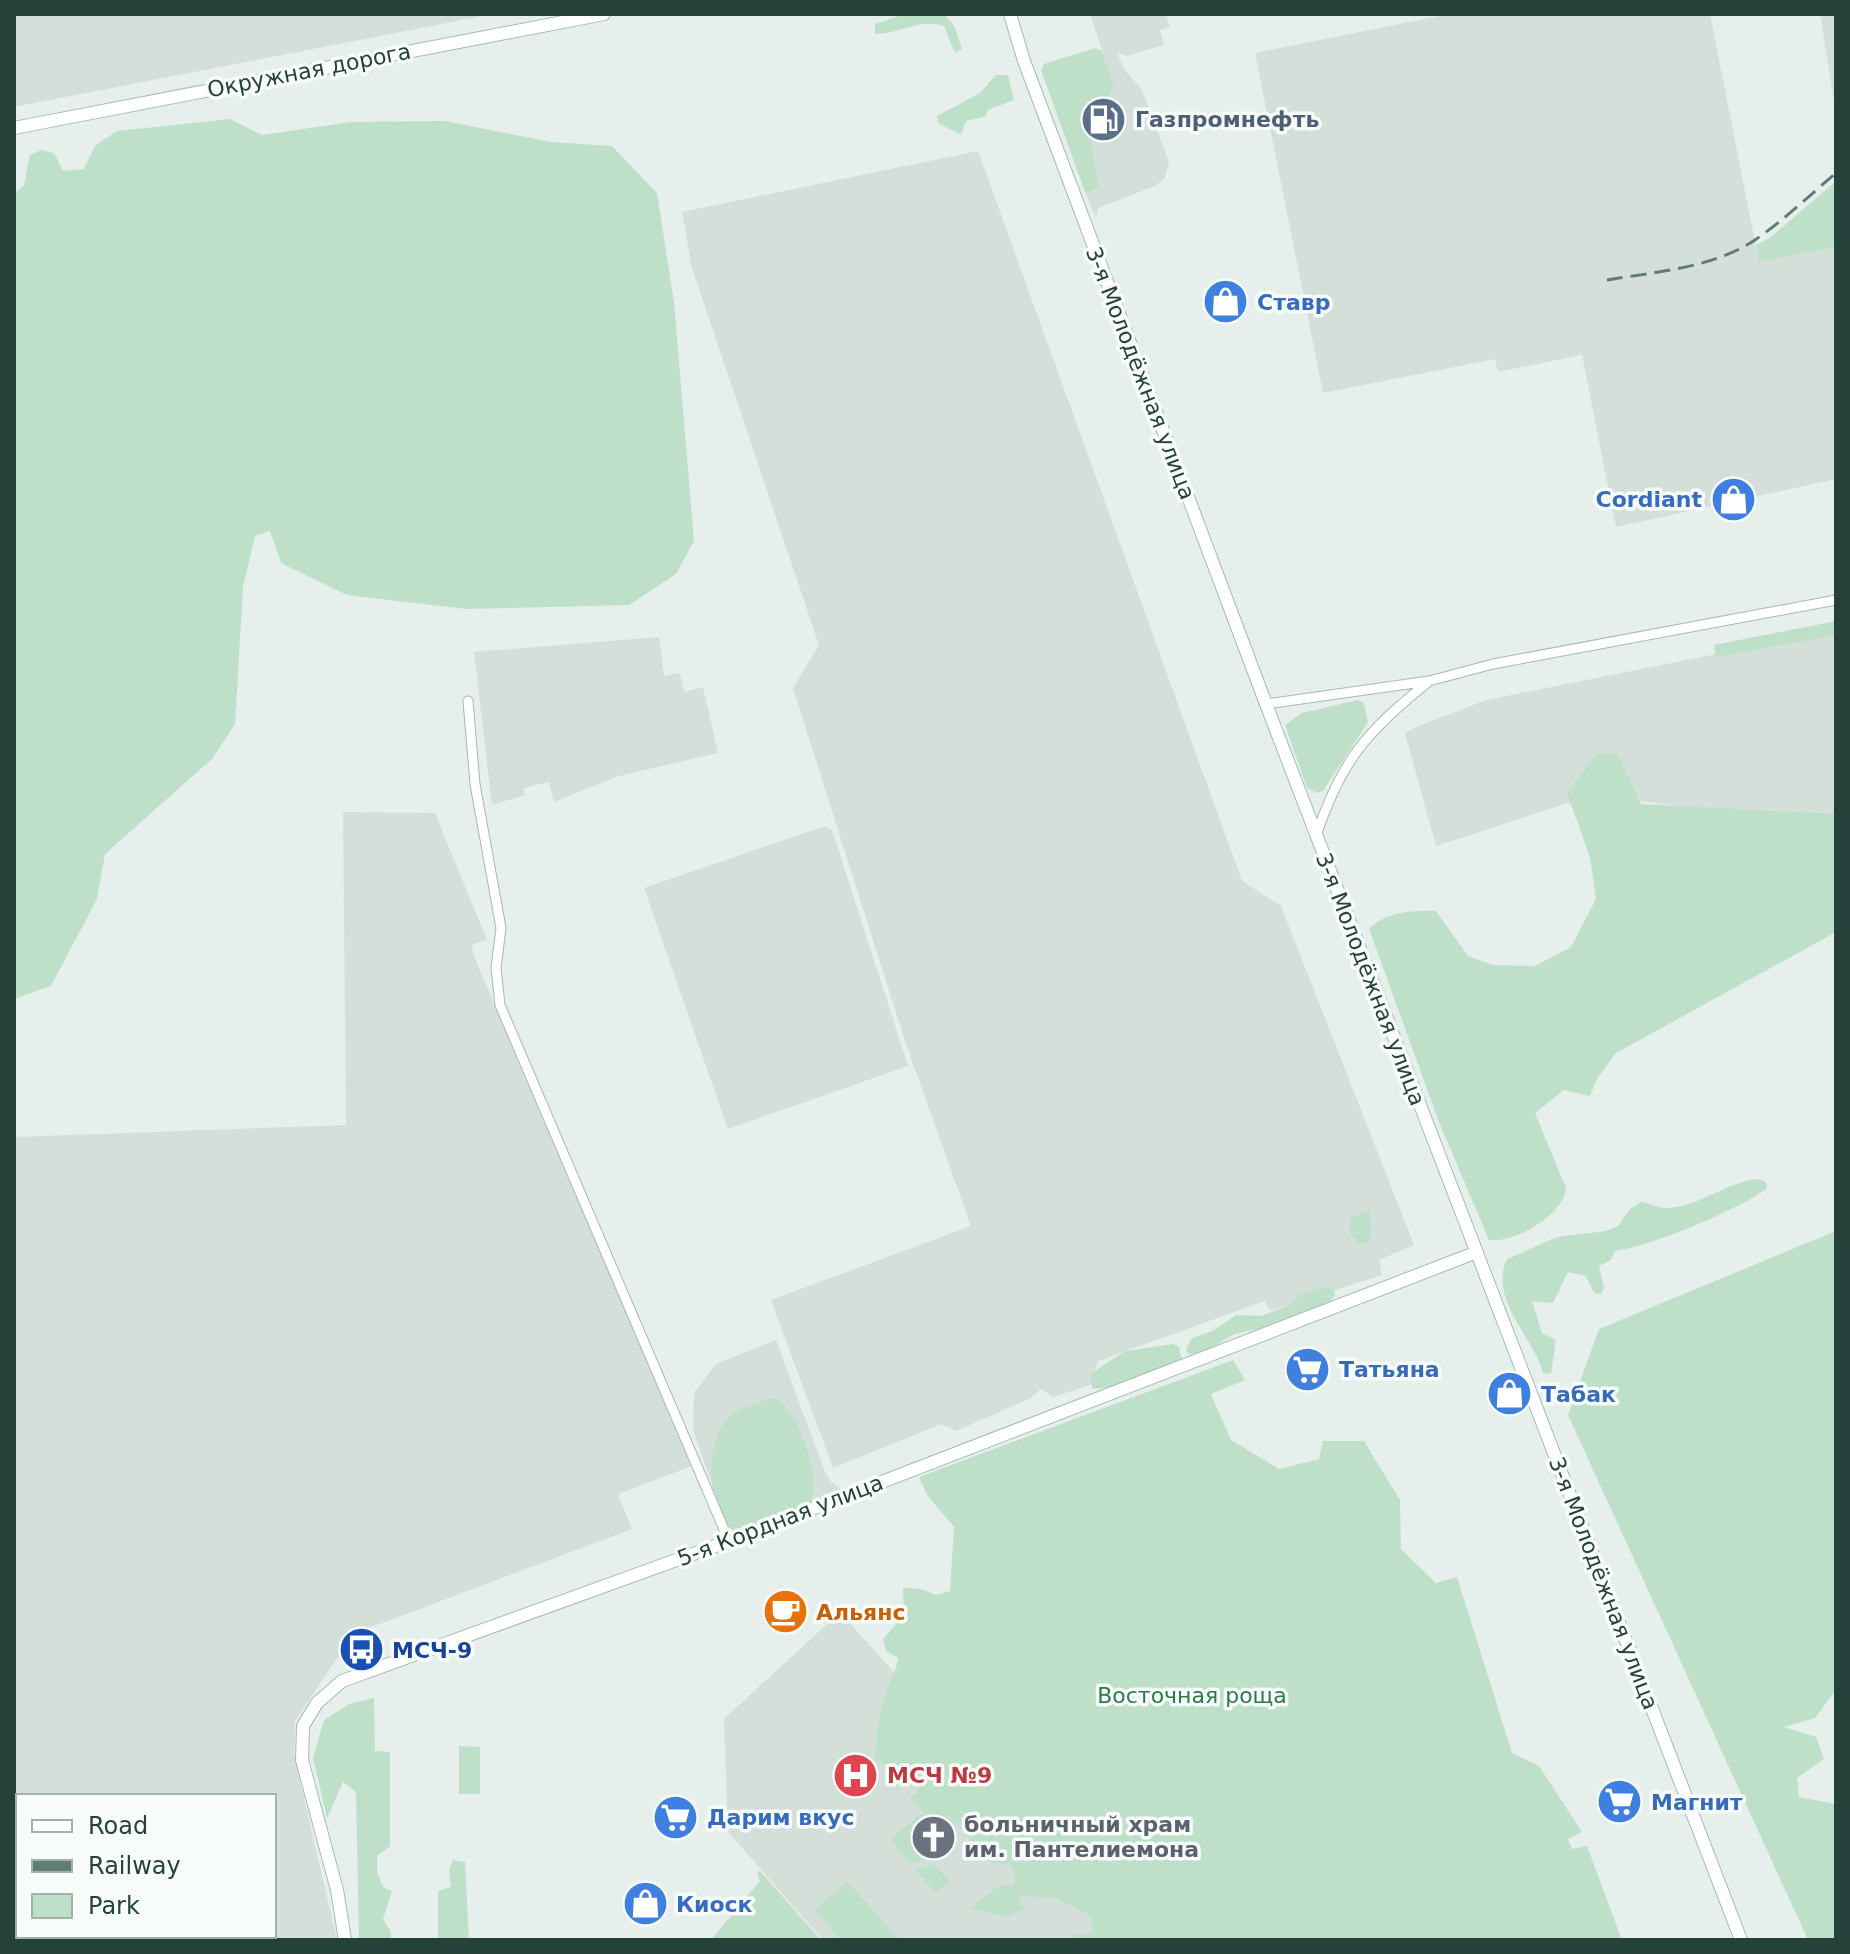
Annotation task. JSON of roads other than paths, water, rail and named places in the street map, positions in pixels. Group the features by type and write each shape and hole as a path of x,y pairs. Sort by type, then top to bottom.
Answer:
{"main road":[{"name":"Окружная дорога","path":"14,128 604,14"},
{"name":"3-я Молодёжная улица","path":"1010,14 1024,61 1316,836 1741,1940"},
{"name":"5-я Кордная улица","path":"345,1940 337,1890 302,1760 303,1726 317,1703 342,1681 729,1541 1477,1252"}],"street":[{"path":"1266,704 1429,681 1493,664 1836,600"},
{"path":"1316,836 1332,787 1360,745 1390,712 1429,681"},
{"path":"468,701 475,784 501,928 496,968 500,1005 729,1541"}],"railway":[{"path":"1607,280 1683,268 1739,249 1776,224 1836,173"}],"place":[{"name":"Газпромнефть","path":"1104,119"},
{"name":"Ставр","path":"1226,302"},
{"name":"Cordiant","path":"1733,499"},
{"name":"Татьяна","path":"1308,1369"},
{"name":"Табак","path":"1510,1394"},
{"name":"Альянс","path":"785,1612"},
{"name":"МСЧ-9","path":"361,1650"},
{"name":"МСЧ №9","path":"856,1775"},
{"name":"Магнит","path":"1620,1802"},
{"name":"Дарим вкус","path":"676,1817"},
{"name":"больничный храм им. Пантелиемона","path":"933,1837"},
{"name":"Киоск","path":"645,1904"}],"park label":[{"name":"Восточная роща","path":"1192,1695"}]}
